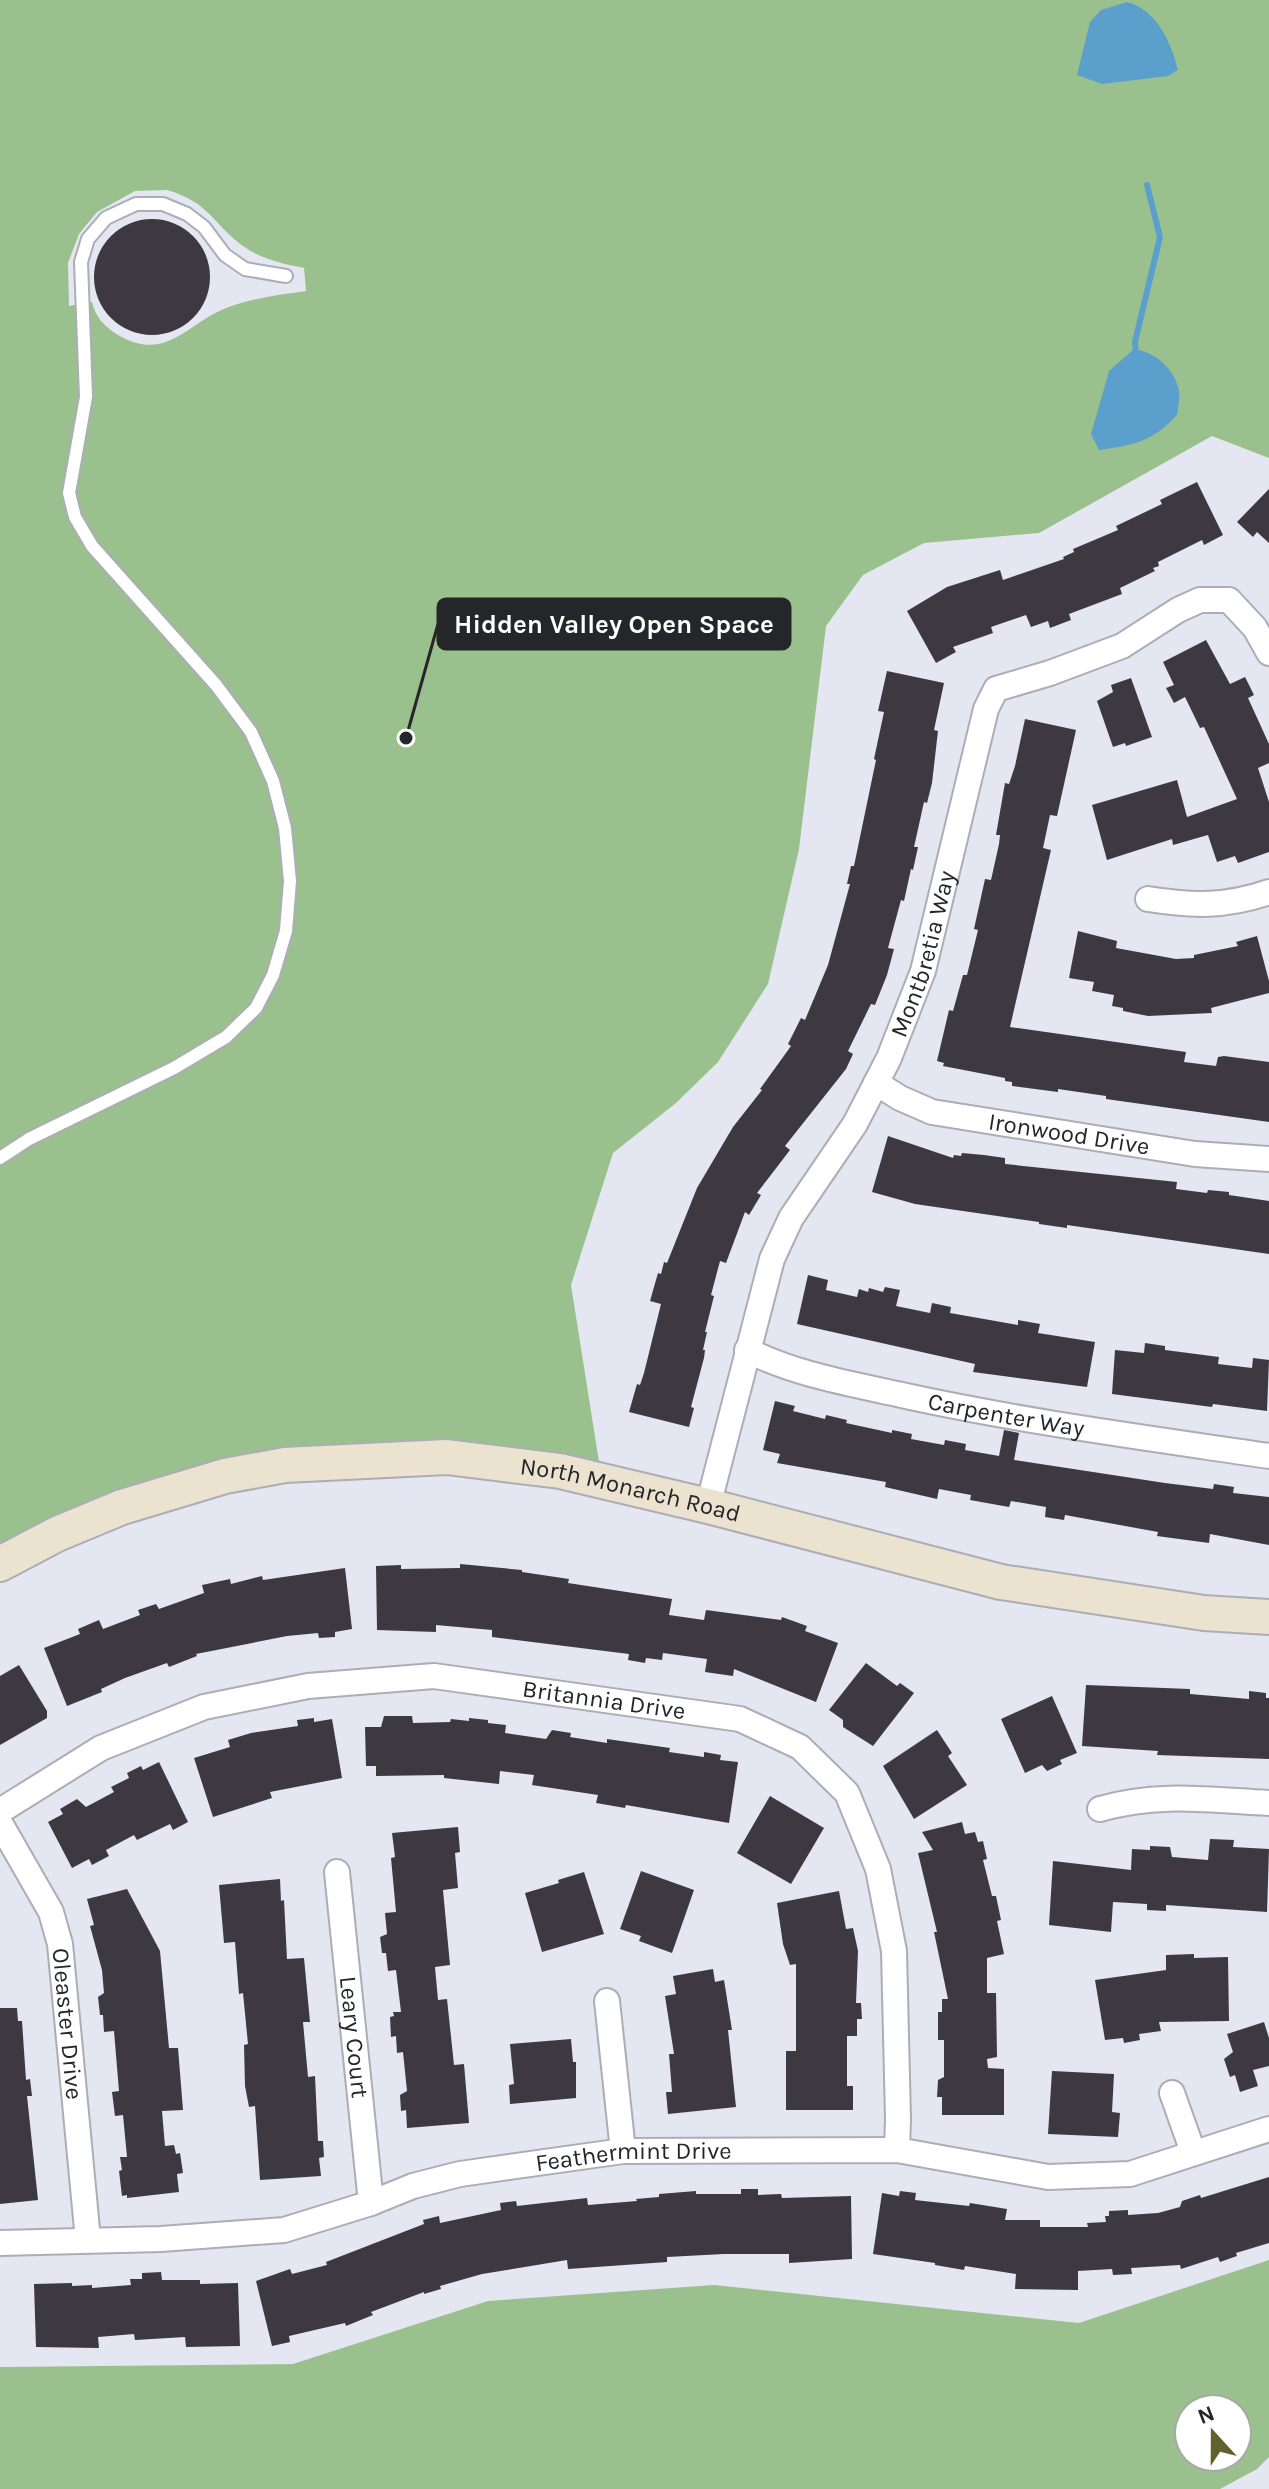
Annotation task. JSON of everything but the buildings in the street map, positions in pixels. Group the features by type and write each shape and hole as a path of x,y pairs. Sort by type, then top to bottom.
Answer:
{"street":[{"name":"Montbretia Way","path":"708,1506 772,1259 791,1218 855,1124 889,1058 923,971 986,709 996,689 1122,646 1178,610 1200,600 1229,600 1255,628 1269,653"},
{"path":"1148,899 1187,905 1217,905 1269,892"},
{"name":"Ironwood Drive","path":"876,1083 932,1112 1195,1154 1269,1159"},
{"name":"Carpenter Way","path":"747,1350 774,1364 877,1390 1012,1418 1269,1456"},
{"name":"North Monarch Road","path":"0,1564 57,1534 122,1507 225,1476 285,1465 447,1457 560,1471 1001,1582 1204,1613 1269,1617"},
{"name":"Britannia Drive","path":"0,1811 101,1748 204,1707 308,1686 434,1676 740,1719 800,1747 847,1793 878,1869 894,1951 897,2150"},
{"path":"1100,1809 1130,1800 1161,1797 1269,1803"},
{"name":"Oleaster Drive","path":"0,1823 51,1912 60,1944 88,2240"},
{"name":"Leary Court","path":"337,1872 371,2203"},
{"path":"607,2001 623,2151"},
{"path":"1172,2093 1193,2152"},
{"name":"Feathermint Drive","path":"0,2243 161,2239 284,2230 371,2203 413,2186 460,2174 623,2151 897,2150 1048,2177 1130,2174 1269,2129"}],"lane":[{"path":"0,1158 29,1139 174,1068 226,1037 256,1008 273,975 286,931 290,881 285,828 273,781 251,732 216,685 92,546 75,517 69,493 86,397 81,262 88,239 106,218 136,204 163,204 187,214 204,227 225,255 245,269 286,276"}],"green space":[{"path":"0,0 1269,0 1269,458 1212,436 1039,533 924,543 863,575 826,626 799,849 768,984 718,1062 676,1103 613,1153 571,1285 602,1481 285,1465 0,1564","holes":["167,190 202,207 250,251 304,268 306,291 256,299 226,308 175,338 150,345 135,343 113,332 98,317 92,302 69,306 68,263 79,234 97,212 135,191"]},
{"path":"1269,2260 1269,2457 1253,2471 1253,2393 1173,2393 1173,2473 1250,2473 1220,2489 0,2489 0,2367 293,2364 488,2301 714,2285 1079,2323"}],"water":[{"path":"1127,2 1147,12 1161,28 1178,70 1168,76 1102,84 1077,75 1090,22 1101,10"},
{"path":"1134,349 1156,357 1173,375 1179,390 1177,415 1151,437 1099,450 1091,434 1109,371"}],"waterway":[{"path":"1136,357 1135,342 1160,237 1147,185"}],"place":[{"name":"Hidden Valley Open Space","path":"406,738"}]}
